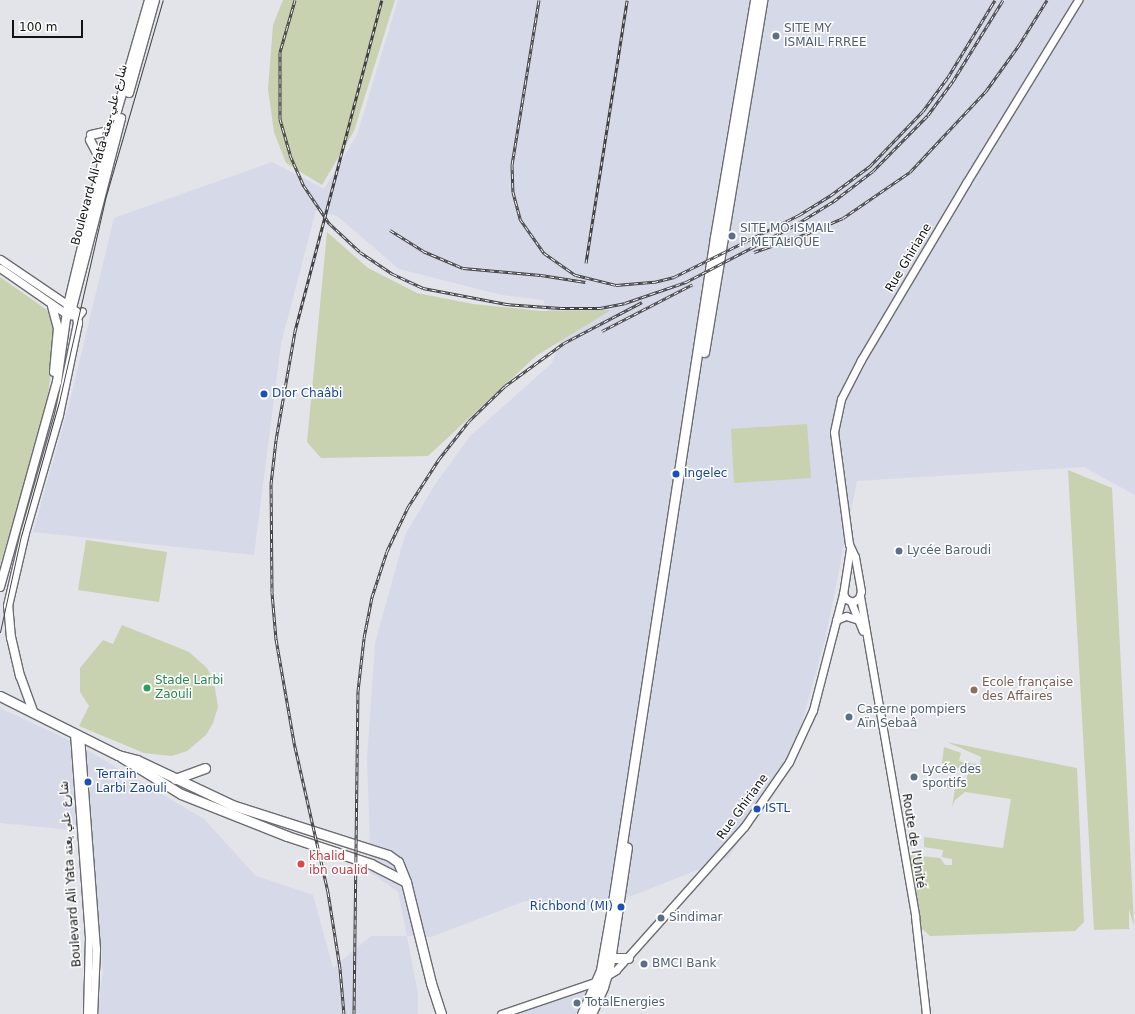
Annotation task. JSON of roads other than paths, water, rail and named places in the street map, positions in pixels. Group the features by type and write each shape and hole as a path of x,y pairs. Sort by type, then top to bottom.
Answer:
{"main road":[{"name":"Boulevard Ali Yata شارع علي يعتة","path":"0,587 53,396 70,306 102,163 149,0"},
{"name":"Boulevard Ali Yata شارع علي يعتة","path":"70,306 112,149 155,0"},
{"path":"582,1014 602,979 715,237 755,0"},
{"path":"591,1014 610,958 647,715 762,0"},
{"path":"102,163 90,138 112,130"},
{"path":"52,306 58,328 53,396"},
{"path":"33,711 20,676 11,638 8,606 25,533 58,415 79,317 70,306"},
{"path":"0,696 33,711 118,755 137,760 232,805 388,855 398,862 406,882 431,983 442,1014"},
{"path":"118,755 130,765 181,794 287,836 371,864 406,882"},
{"path":"176,779 205,768"},
{"path":"610,958 628,958"}],"street":[{"name":"Rue Ghiriane","path":"602,979 628,958 728,846 789,762 813,710 844,591 850,549 834,432 841,399 861,360 1078,0"},
{"path":"0,259 70,306"},
{"path":"0,268 68,316 79,317"},
{"name":"Rue Ghiriane","path":"837,617 849,601 860,596 856,561 850,549"},
{"path":"844,591 852,584 858,587"},
{"name":"Route de l'Unité","path":"844,591 859,620 872,673"},
{"name":"Route de l'Unité","path":"860,596 899,832 911,918 914,924 926,1014"},
{"path":"837,617 846,616 859,620"},
{"name":"Boulevard Ali Yata شارع علي يعتة","path":"77,734 89,937 86,1014"},
{"name":"Boulevard Ali Yata شارع علي يعتة","path":"77,734 96,949 93,1014"},
{"path":"501,1014 602,979"}],"tram line":[{"path":"0,632 21,536 59,402 105,199 163,0"}],"railway":[{"path":"295,0 280,52 280,119 290,155 304,186 329,223 360,252 393,274 423,288 506,304 561,308 600,308 625,303 686,282 797,224 834,201 873,171 928,115 953,81 1003,0"},
{"path":"344,1014 340,968 328,892 294,742 276,639 272,592 271,484 276,440 295,331 382,0"},
{"path":"539,0 512,165 513,192 520,219 544,253 576,275 616,285 654,282 674,277 799,215 831,195 870,166 923,111 948,77 995,0"},
{"path":"586,263 627,0"},
{"path":"754,252 806,234 843,218 910,172 986,91 1019,45 1047,0"},
{"path":"390,230 423,251 463,268 541,275 585,282"},
{"path":"602,331 693,284"},
{"path":"354,1014 358,691 364,638 372,597 387,551 408,507 439,459 469,421 505,386 564,343 642,302"}],"place":[{"name":"SITE MY ISMAIL FRREE","path":"776,36"},
{"name":"SITE MO ISMAIL P METALIQUE","path":"732,236"},
{"name":"Dior Chaâbi","path":"264,394"},
{"name":"Ingelec","path":"676,474"},
{"name":"Lycée Baroudi","path":"899,551"},
{"name":"Stade Larbi Zaouli","path":"147,688"},
{"name":"Ecole française des Affaires","path":"974,690"},
{"name":"Caserne pompiers Aïn Sebaâ","path":"849,717"},
{"name":"Lycée des sportifs","path":"914,777"},
{"name":"Terrain Larbi Zaouli","path":"88,782"},
{"name":"ISTL","path":"757,809"},
{"name":"khalid ibn oualid","path":"301,864"},
{"name":"Richbond (MI)","path":"621,907"},
{"name":"Sindimar","path":"661,918"},
{"name":"BMCI Bank","path":"644,964"},
{"name":"TotalEnergies","path":"577,1003"}]}
